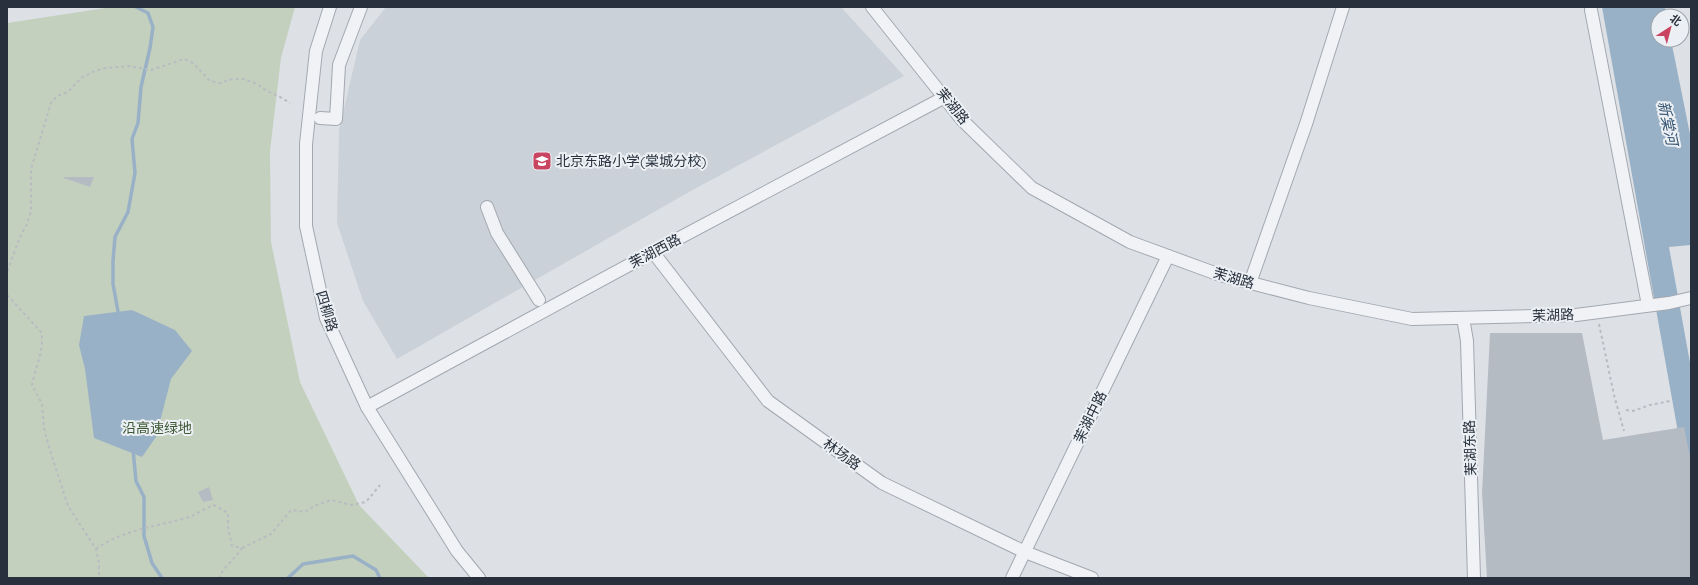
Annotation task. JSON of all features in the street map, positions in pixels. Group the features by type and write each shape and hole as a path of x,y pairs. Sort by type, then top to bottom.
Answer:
{"street":[{"name":"四柳路","path":"330,7 316,51 306,144 306,226 326,318 367,407 457,551 479,578"},
{"path":"320,118 336,119 339,65 361,7"},
{"name":"茉湖路","path":"872,7 962,120 1032,188 1130,242 1220,275 1309,298 1412,319 1576,315 1669,303 1691,298"},
{"path":"1250,283 1306,124 1343,7"},
{"path":"1591,10 1648,305"},
{"name":"茉湖西路","path":"367,407 653,252 945,97"},
{"path":"487,207 497,233 539,300"},
{"name":"林场路","path":"653,252 768,401 882,483 1025,552 1092,578"},
{"name":"茉湖中路","path":"1012,578 1168,256"},
{"name":"茉湖东路","path":"1463,318 1467,340 1474,578"}],"path":[{"path":"7,277 8,269 32,211 31,168 51,103 56,96 68,92 81,78 105,68 128,66 151,70 184,59 193,63 210,80 220,83 232,78 244,79 257,84 267,92 290,103"},
{"path":"7,295 41,332 41,350 32,385 42,404 44,428 68,506 96,549 99,563 99,578"},
{"path":"1599,324 1614,395 1624,430"},
{"path":"1626,410 1633,411 1650,405 1670,401"},
{"path":"219,578 229,563 237,557 242,548 271,534 291,510 305,512 331,500 351,505 366,502 380,484"},
{"path":"96,549 105,542 131,532 189,517 214,505 228,513 228,526 232,546 242,548"}],"shaded area":[{"name":"北京东路小学(棠城分校)","path":"386,7 841,7 904,76 689,192 397,359 363,301 337,223 339,130 360,40"}],"green space":[{"name":"沿高速绿地","path":"112,7 295,7 281,58 270,151 271,242 300,382 359,505 429,578 7,578 7,23"}],"water":[{"name":"新棠河","path":"1602,7 1665,7 1650,8 1650,48 1673,48 1691,139 1691,245 1669,247 1691,368 1691,492 1679,438"},
{"path":"132,310 175,330 192,351 171,379 156,437 142,457 94,438 85,369 79,345 84,316"}],"building":[{"path":"64,177 94,177 90,187"},
{"path":"1490,333 1582,333 1603,440 1684,427 1691,462 1691,578 1487,578 1482,493"},
{"path":"209,487 213,500 203,502 198,492"}],"waterway":[{"path":"119,317 113,284 115,237 128,212 135,173 132,139 138,123 141,87 153,27 148,13 136,7"},
{"path":"133,449 136,481 144,497 144,536 152,563 162,578"},
{"path":"288,578 303,564 353,556 376,570 380,578"}],"place":[{"name":"北京东路小学(棠城分校)","path":"542,161"}]}
